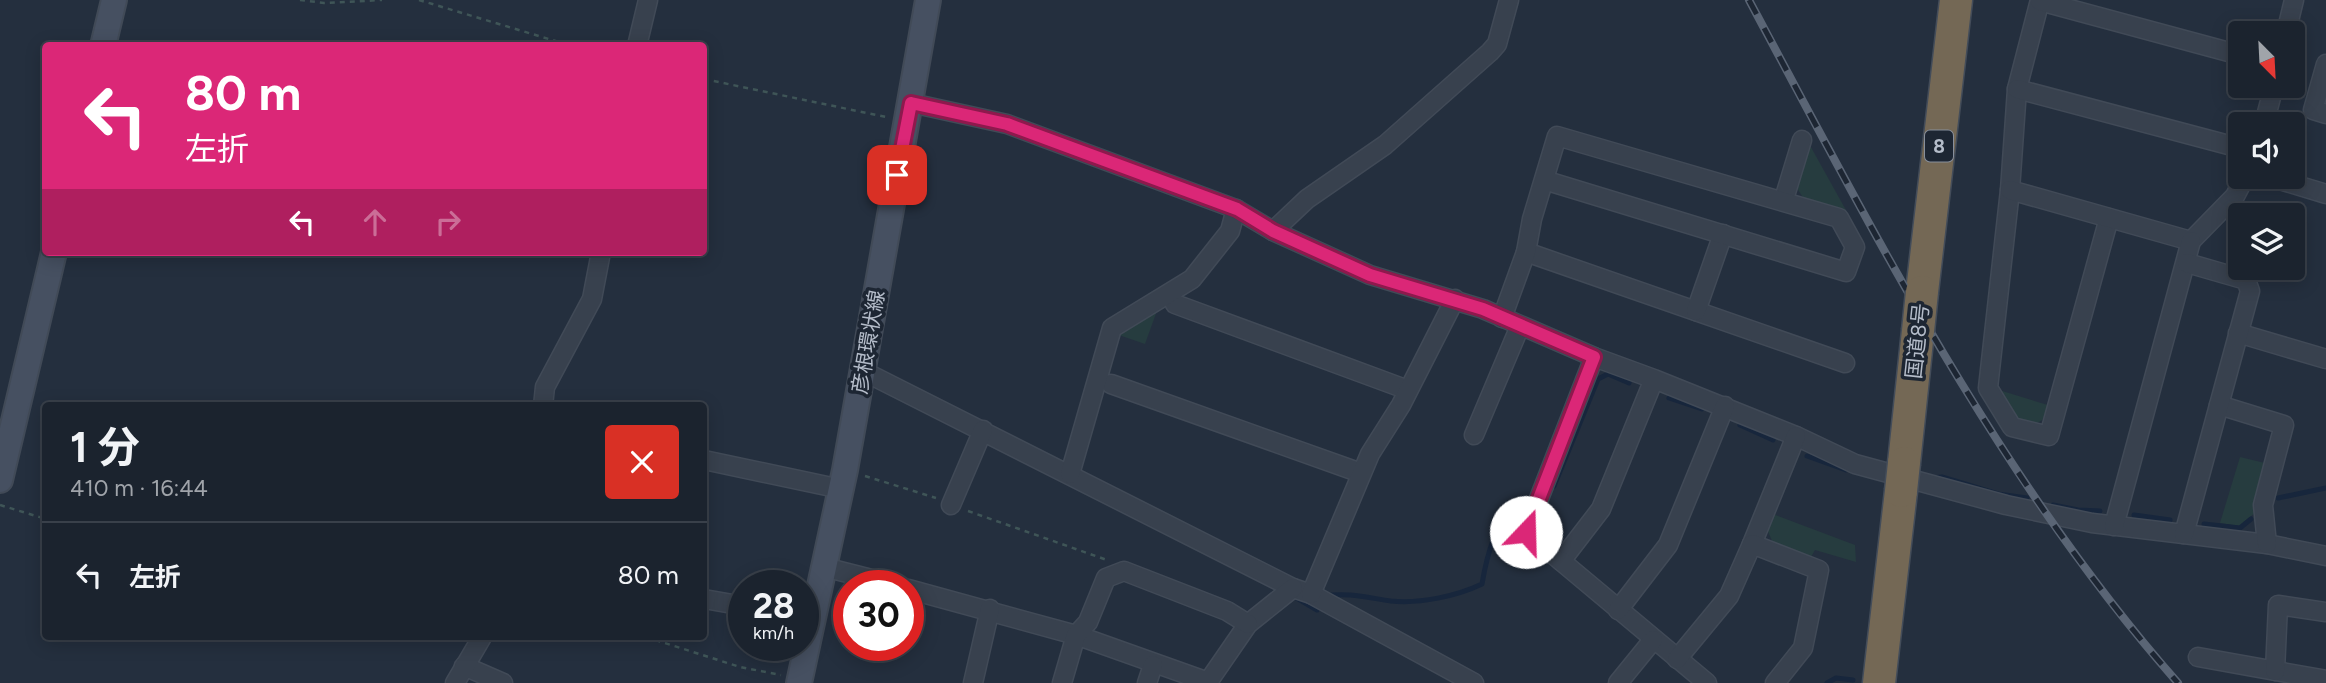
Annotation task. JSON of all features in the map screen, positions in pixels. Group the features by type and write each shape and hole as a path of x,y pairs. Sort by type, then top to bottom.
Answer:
{"highway":[{"name":"国道8号","path":"1879,683 1956,0"}],"main road":[{"path":"104,42 114,0"},
{"name":"彦根環状線","path":"819,583 843,479 928,0"},
{"path":"0,480 53,256"},
{"name":"彦根環状線","path":"800,681 802,661"}],"street":[{"path":"639,42 648,0"},
{"path":"1273,231 1307,199 1385,145 1490,52 1497,44 1509,0"},
{"path":"2289,21 2294,0"},
{"path":"2109,218 2049,436 2012,427 1988,388 2010,190 2017,89 2040,1 2228,52"},
{"path":"2326,64 2313,110 2326,114"},
{"path":"2017,89 2228,145"},
{"path":"909,112 1007,124 1237,209 1273,231 1370,275 1455,299 1594,357 1725,406 1855,464 2006,505 2114,526 2267,544 2326,556"},
{"path":"1502,318 1527,252 1544,180 1557,136 1784,199 1839,218 1855,247 1846,272 1544,180"},
{"path":"1784,199 1802,140"},
{"path":"2305,188 2326,194"},
{"path":"2114,526 2191,241 2239,189"},
{"path":"2010,190 2191,241"},
{"path":"1070,474 1112,327 1192,279 1230,231 1237,209"},
{"path":"1696,311 1723,234"},
{"path":"1527,252 1845,363"},
{"path":"543,402 545,387 592,299 600,256"},
{"path":"2184,534 2250,290 2246,280 2187,263"},
{"path":"1311,594 1361,473 1455,299"},
{"path":"1175,304 1408,390"},
{"path":"1474,435 1520,326"},
{"path":"2238,333 2326,359"},
{"path":"1594,357 1526,532 1707,683"},
{"path":"863,371 1293,589 1311,594 1474,683"},
{"path":"1560,561 1601,509 1654,379"},
{"path":"1111,384 1361,473"},
{"path":"2219,405 2284,425 2263,505 2267,544"},
{"path":"1618,610 1668,545 1725,406"},
{"path":"951,505 983,430"},
{"path":"1677,659 1729,596 1796,436"},
{"path":"707,460 843,479"},
{"path":"1752,544 1819,570 1803,648 1775,683"},
{"path":"824,568 833,570"},
{"path":"1062,683 1076,635 1088,622 1106,578 1124,571 1227,611 1248,624"},
{"path":"924,593 1076,635 1209,683 1248,624 1293,589"},
{"path":"707,600 728,603"},
{"path":"2276,671 2278,605 2326,612"},
{"path":"973,683 989,609"},
{"path":"455,683 480,640"},
{"path":"1618,683 1653,640"},
{"path":"2198,657 2326,680"},
{"path":"1147,683 1153,665"},
{"path":"464,666 503,683"}],"path":[{"path":"300,0 324,3 382,0"},
{"path":"419,0 559,42"},
{"path":"707,79 909,112"},
{"path":"843,479 918,491 1111,561 1124,571"},
{"path":"0,505 42,518"},
{"path":"655,640 740,667 800,681"}],"green space":[{"path":"1807,140 1847,212 1804,199 1795,185"},
{"path":"1158,308 1145,344 1113,333"},
{"path":"1999,390 2051,406 2047,417 2034,425 2021,420"},
{"path":"2240,457 2265,463 2256,512 2239,526 2220,523"},
{"path":"1773,514 1855,545 1856,562 1815,550 1811,557 1773,543 1766,527"}],"waterway":[{"path":"1554,486 1598,379 1608,374 1629,383"},
{"path":"1669,398 1702,409"},
{"path":"1740,425 1773,440"},
{"path":"1807,456 1846,470"},
{"path":"1932,478 1942,477 1998,494 2027,498"},
{"path":"2278,498 2326,488"},
{"path":"1325,596 1350,595 1391,601 1414,601 1450,595 1482,584 1490,548 1500,524 1524,498"},
{"path":"2053,505 2100,511"},
{"path":"2134,515 2170,520"},
{"path":"2204,524 2240,528 2251,519"},
{"path":"1295,597 1317,610 1319,607"},
{"path":"1827,683 1836,678 1853,680"}],"railway":[{"path":"1749,0 1893,267 1997,440 2053,524 2113,605 2178,683"}],"route":[{"path":"897,175 911,103 973,115 1007,124 1237,209 1273,231 1370,275 1483,309 1594,357 1526,532"}]}
